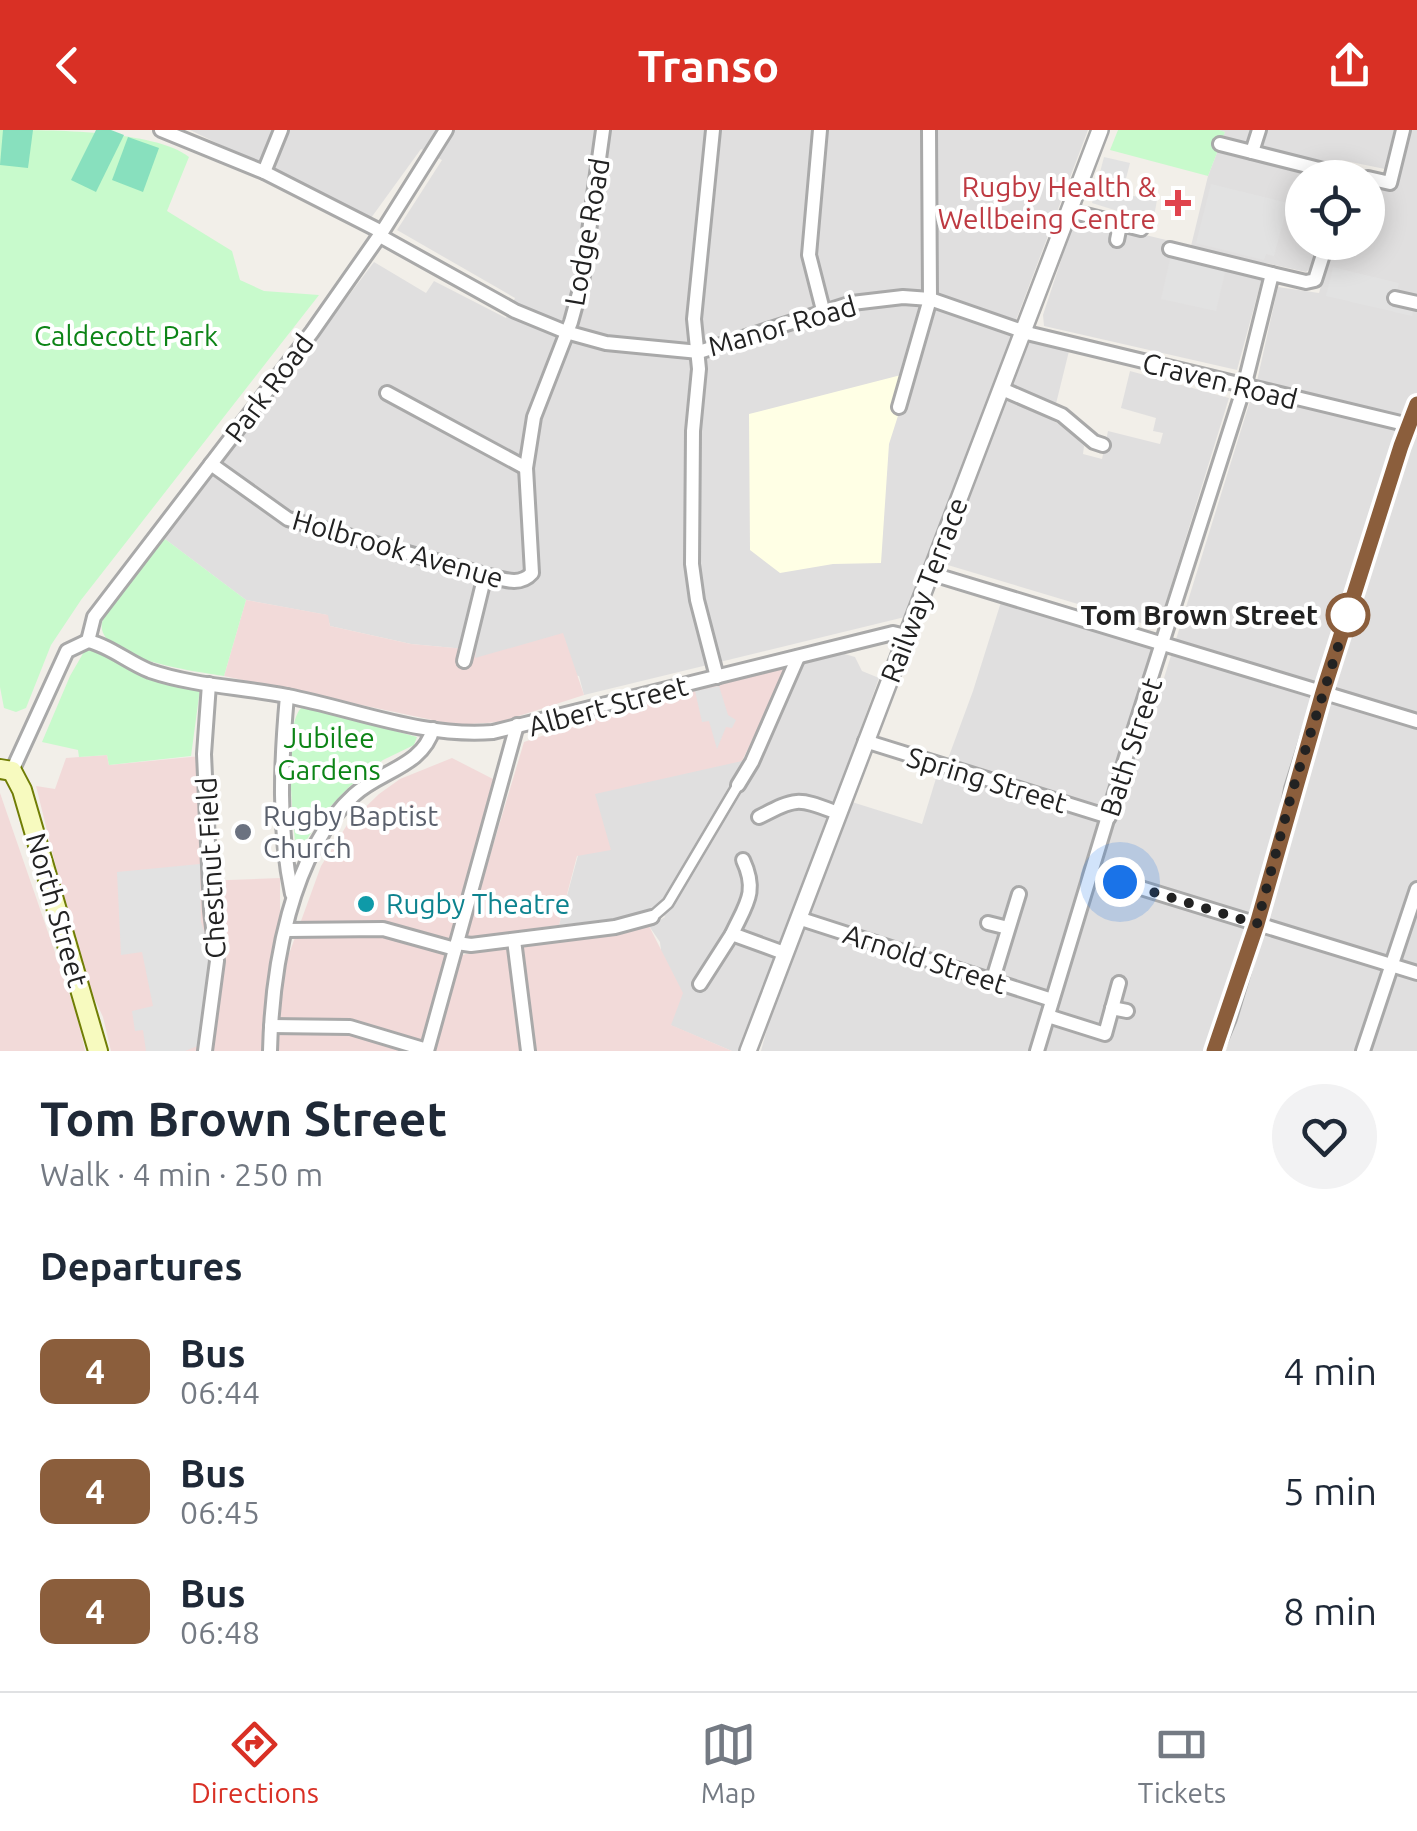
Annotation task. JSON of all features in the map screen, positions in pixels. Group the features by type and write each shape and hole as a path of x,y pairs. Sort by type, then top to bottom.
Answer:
{"main road":[{"name":"North Street","path":"6,770 22,790 98,1051"}],"street":[{"name":"Manor Road","path":"161,130 264,172 514,311 566,332 644,349 699,352 751,338 823,310 890,298 930,299 1023,332"},
{"path":"264,172 282,130"},
{"name":"Park Road","path":"6,770 67,651 88,641 94,617 312,332 381,234 446,130"},
{"name":"Lodge Road","path":"566,332 582,282 603,130"},
{"path":"714,130 694,320 699,352 693,431 692,564 717,677"},
{"path":"820,130 809,254 823,310"},
{"path":"900,407 930,299 929,130"},
{"name":"Railway Terrace","path":"748,1051 1100,130"},
{"path":"1252,152 1259,130"},
{"path":"1385,182 1390,183 1402,130"},
{"path":"1220,144 1285,161"},
{"path":"1070,211 1140,229"},
{"path":"1117,240 1120,225"},
{"path":"1170,249 1306,282 1315,280 1321,260"},
{"name":"Bath Street","path":"1038,1051 1244,387 1272,274"},
{"path":"1396,298 1416,298"},
{"name":"Holbrook Avenue","path":"210,464 288,519 518,582 532,573 526,468 534,418 566,332"},
{"name":"Craven Road","path":"1023,332 1412,426"},
{"path":"1002,389 1062,414 1096,447"},
{"path":"387,393 526,468"},
{"path":"1214,1051 1257,924 1323,692 1417,404"},
{"path":"929,573 1417,721"},
{"path":"464,660 485,576"},
{"name":"Albert Street","path":"427,1051 517,725 893,633 906,636"},
{"path":"88,641 150,670 433,729 473,734 517,725"},
{"path":"286,930 383,929 456,946 615,927 652,918 668,902 752,762 798,657"},
{"name":"Chestnut Field","path":"205,1051 217,961 204,754 210,684"},
{"path":"287,696 280,775 293,896"},
{"path":"270,1051 286,930 300,877 337,813 381,775 420,755 433,729"},
{"name":"Spring Street","path":"865,740 1109,817"},
{"path":"759,816 792,800 838,813"},
{"path":"700,984 732,934 751,892 752,880 744,860"},
{"path":"1092,872 1417,973"},
{"path":"1364,1051 1417,890"},
{"path":"992,982 1019,894"},
{"name":"Arnold Street","path":"798,918 1052,1000"},
{"path":"988,923 1008,928"},
{"path":"732,934 784,954"},
{"path":"514,940 528,1051"},
{"path":"1048,1016 1105,1034 1119,984"},
{"path":"1112,1008 1127,1011"},
{"path":"271,1026 350,1027 427,1051"}],"shaded area":[{"path":"190,130 1088,130 1010,336 1069,351 1052,420 1084,446 1083,454 1102,459 1108,431 1160,444 1163,433 1153,431 1156,418 1121,408 1130,371 1229,398 1158,628 931,560 909,616 584,695 579,676 474,658 476,650 411,644 330,626 327,615 246,600 165,539 374,262 426,293 434,281 506,318 515,298 397,230 442,160 421,149 371,218"},
{"path":"1219,130 1394,130 1385,169 1385,160 1285,160 1285,260 1317,260 1306,272 1266,263 1237,370 1044,326 1043,315 1075,218 1191,246 1208,176 1225,132"},
{"path":"1409,130 1417,130 1417,420 1257,381 1278,287 1319,293 1328,260 1385,260 1385,188 1394,190"},
{"path":"1104,157 1130,163 1122,194 1157,200 1153,222 1092,203"},
{"path":"1211,184 1285,202 1274,256 1266,254 1264,260 1196,243"},
{"path":"1171,255 1226,268 1216,311 1161,299"},
{"path":"1333,267 1399,283 1395,303 1414,308 1412,316 1326,296"},
{"path":"901,375 904,397 889,444 881,563 833,564 780,573 750,550 749,414"},
{"path":"1257,395 1417,435 1417,1051 1226,1051 1270,909 1253,902 1205,1051 761,1051 770,1018 754,1012 739,1051 732,1051 670,1025 660,942 649,926 665,917 658,905 644,915 559,925 595,793 757,757 802,663 841,653 855,657 862,671 879,678 836,797 922,824 937,775 942,775 973,691 1001,602 1154,646 1157,650 1133,732 1146,736 1250,401"},
{"path":"246,600 328,615 330,626 411,644 476,650 475,658 563,633 584,695 500,722 456,725 224,676"},
{"path":"788,665 742,761 595,794 611,850 577,856 559,925 465,939 524,742"},
{"path":"719,686 728,715 736,720 732,728 726,727 717,749 709,721 702,722 695,691"},
{"path":"107,755 109,765 201,756 202,881 280,878 274,964 285,965 321,866 347,825 400,779 452,758 493,779 446,960 649,926 683,993 671,1025 732,1051 111,1051 103,1017 82,972 36,786 55,789 66,758"},
{"path":"0,793 78,1019 85,1051 0,1051"},
{"path":"200,864 201,922 212,955 200,1045 185,1051 146,1051 143,1030 135,1031 132,1011 153,1006 142,952 121,955 117,872"}],"green space":[{"name":"Caldecott Park","path":"0,130 100,133 173,148 189,157 167,211 232,251 240,280 264,291 319,295 81,600 51,645 26,708 16,712 4,708 0,687"},
{"path":"3,130 33,130 28,168 0,165"},
{"path":"96,130 124,135 96,192 71,180"},
{"path":"1118,130 1225,132 1208,176 1110,150"},
{"path":"128,137 159,148 143,192 112,180"},
{"path":"165,539 246,600 224,676 148,661 112,644 103,632 103,619 114,599"},
{"path":"85,650 98,651 200,689 191,756 109,765 107,755 79,757 78,750 42,742"},
{"name":"Jubilee Gardens","path":"303,706 417,737 414,745 383,760 349,787 324,813 300,850 295,841 291,749 293,730"}],"bus line":[{"name":"4","path":"1214,1051 1228,1018 1293,789 1417,404"}],"place":[{"name":"Rugby Health & Wellbeing Centre","path":"1178,203"},
{"name":"Tom Brown Street","path":"1348,615"},
{"name":"Rugby Baptist Church","path":"243,832"},
{"name":"Rugby Theatre","path":"366,904"}],"route":[{"path":"1120,882 1257,924 1293,789 1348,615"}]}
